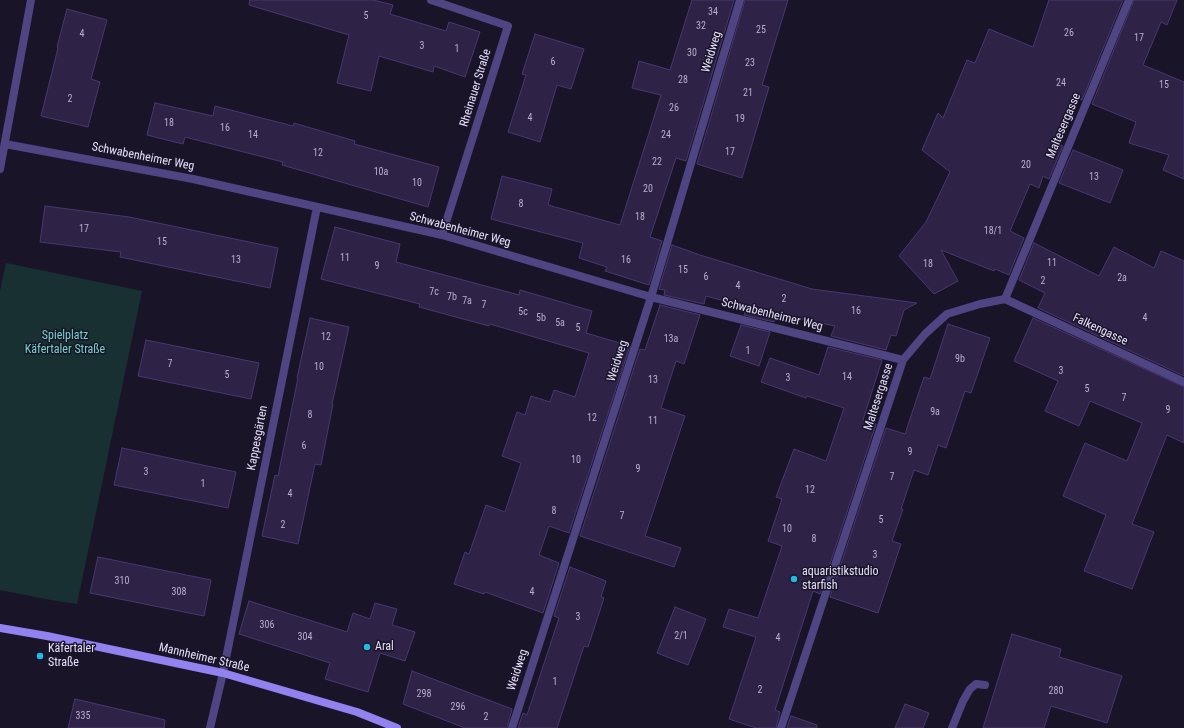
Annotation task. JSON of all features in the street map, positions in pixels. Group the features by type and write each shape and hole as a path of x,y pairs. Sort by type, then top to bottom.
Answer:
{"street":[{"path":"0,169 31,0"},
{"name":"Rheinauer Straße","path":"431,0 508,26 442,236"},
{"name":"Weidweg","path":"512,728 651,298 740,0"},
{"name":"Maltesergasse","path":"781,728 903,360 925,334 947,314 980,304 1005,299 1129,0"},
{"name":"Schwabenheimer Weg","path":"5,144 193,179 442,236 651,298 903,360"},
{"name":"Kappesgärten","path":"210,728 223,673 317,207"},
{"name":"Falkengasse","path":"1005,299 1184,382"},
{"name":"Mannheimer Straße","path":"0,628 48,636 223,673 357,712 397,728"},
{"path":"952,728 963,701 970,689 976,684 985,685"}],"green space":[{"name":"Spielplatz Käfertaler Straße","path":"6,263 142,291 77,604 0,590 0,291"}],"building":[{"path":"250,0 373,0 393,5 390,14 446,31 449,22 480,32 465,77 434,66 433,72 379,56 371,91 337,83 349,35 249,5"},
{"path":"692,0 734,0 686,161 676,158 650,237 662,241 649,285 605,271 607,267 579,258 583,243 491,219 502,176 552,189 548,205 620,225 661,95 632,88 639,61 670,70"},
{"path":"745,0 788,0 762,85 769,87 742,178 697,164"},
{"path":"1049,0 1123,0 1082,100 1076,98 1068,117 1057,144 1063,146 1049,179 1043,176 1039,188 1030,184 1010,231 1024,238 1009,275 995,269 994,271 941,250 958,281 934,294 899,256 926,222 950,172 922,150 938,113 943,118 967,60 975,63 989,29 1033,47"},
{"path":"1134,0 1177,0 1167,25 1161,22 1143,65 1184,82 1184,179 1163,170 1169,155 1129,143 1136,122 1092,104"},
{"path":"67,9 107,20 91,79 100,82 88,127 41,116"},
{"path":"535,34 584,49 571,89 557,85 540,142 508,132 526,75 522,74"},
{"path":"155,103 213,116 215,106 293,126 294,123 355,141 354,144 439,167 428,207 282,165 283,162 185,137 183,144 147,135"},
{"path":"1073,150 1123,170 1110,203 1059,183"},
{"path":"45,206 129,217 278,248 270,288 120,257 121,252 40,242"},
{"path":"335,227 400,244 396,262 519,295 520,290 592,311 586,333 630,346 569,533 549,526 539,555 559,563 543,613 485,592 484,594 454,584 465,552 469,554 486,505 505,512 521,463 502,456 517,412 525,415 531,396 550,402 554,390 575,397 589,353 490,324 489,326 419,307 420,304 321,279"},
{"path":"1034,243 1099,276 1114,247 1154,268 1161,251 1184,261 1184,376 1038,308 1045,293 1019,280"},
{"path":"672,245 812,289 917,303 904,310 896,336 891,335 886,350 831,336 835,326 776,314 774,322 744,315 747,307 706,296 704,304 664,295 665,290 659,289"},
{"path":"660,305 700,315 684,364 676,361 661,408 685,416 645,536 681,548 674,567 580,536 640,349 645,350"},
{"path":"310,318 349,327 332,404 321,465 315,464 298,544 262,536 275,475 278,476"},
{"path":"1033,318 1184,387 1184,443 1167,435 1132,524 1154,532 1132,589 1084,571 1106,515 1063,496 1085,443 1127,461 1142,423 1090,401 1079,426 1045,411 1058,381 1014,361"},
{"path":"948,324 990,338 971,393 965,391 946,448 938,445 928,475 914,470 892,541 901,544 878,613 830,597 886,428 905,434 924,377 930,379"},
{"path":"741,325 770,332 759,366 730,356"},
{"path":"146,340 259,363 251,399 138,376"},
{"path":"828,347 882,360 863,420 876,424 820,594 813,591 775,710 780,712 776,728 756,728 729,719 756,637 723,627 729,609 758,618 782,546 768,541 782,499 776,497 794,449 826,461 844,408 807,396 806,398 761,382 770,358 819,375"},
{"path":"122,448 236,472 228,508 114,485"},
{"path":"98,557 211,580 204,616 90,593"},
{"path":"570,567 606,581 601,597 604,598 588,647 584,646 557,728 518,728 523,713 527,715 559,618 554,616"},
{"path":"249,601 347,632 353,613 370,619 375,603 397,609 392,625 415,632 405,661 380,653 368,692 325,679 330,663 239,634"},
{"path":"675,607 706,619 688,665 657,653"},
{"path":"1012,634 1061,649 1059,657 1122,676 1107,723 1051,706 1044,728 983,728"},
{"path":"412,671 512,709 507,728 465,728 403,704"},
{"path":"75,699 165,720 164,728 68,728"},
{"path":"905,704 929,713 923,728 895,728"},
{"path":"791,716 817,725 817,728 787,728"}],"place":[{"name":"aquaristikstudio starfish","path":"794,579"},
{"name":"Aral","path":"367,647"},
{"name":"Käfertaler Straße","path":"40,656"}]}
